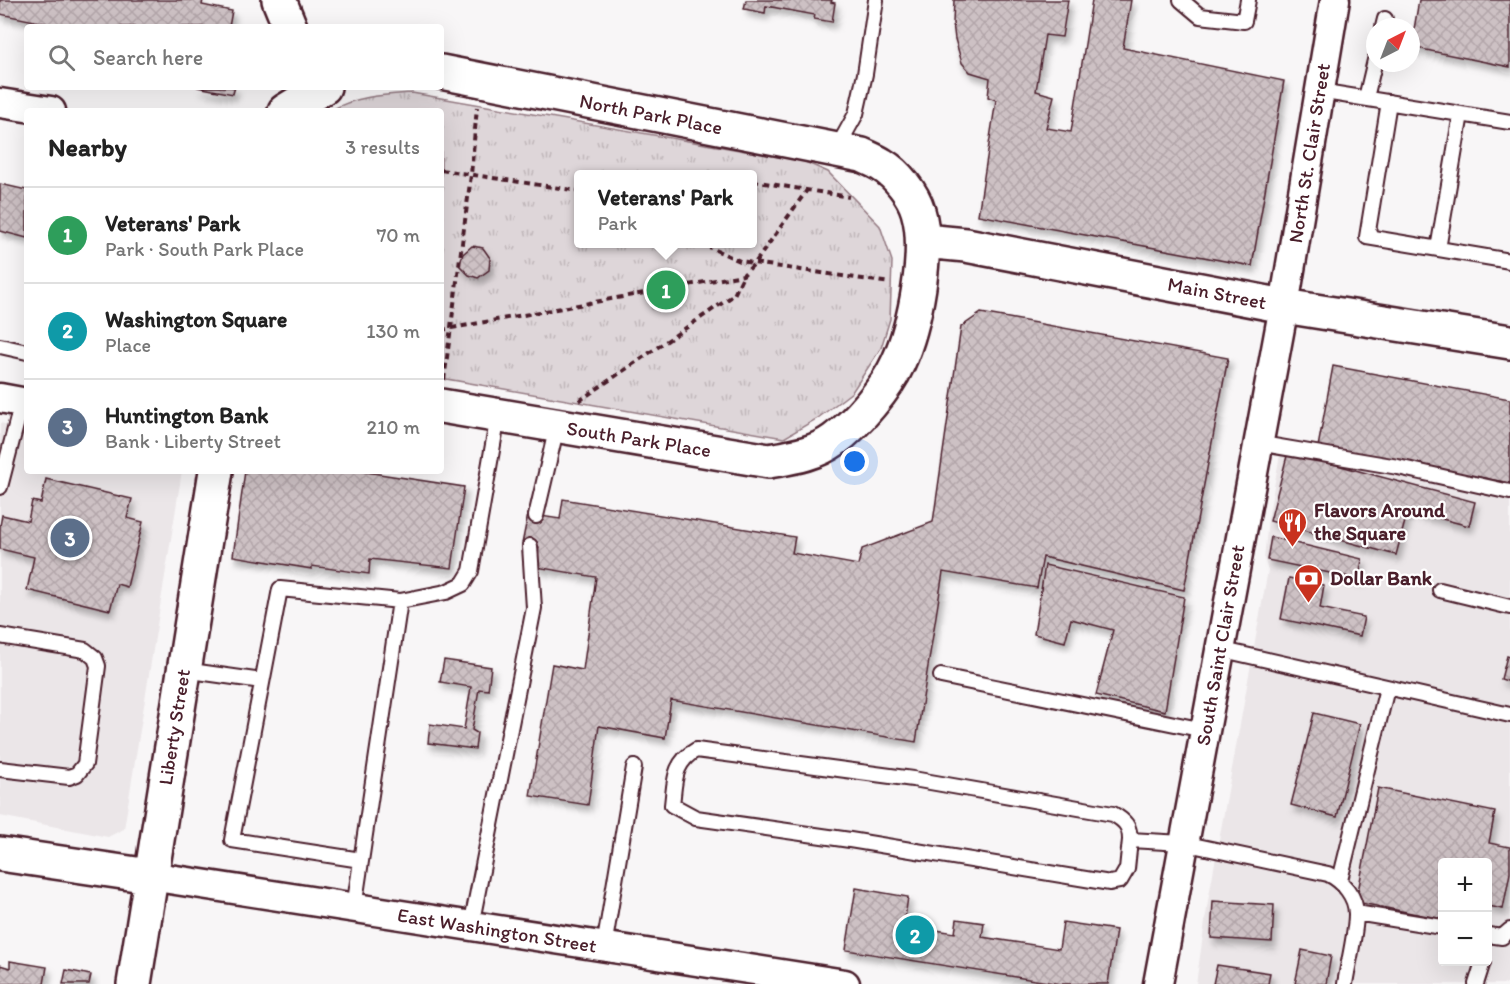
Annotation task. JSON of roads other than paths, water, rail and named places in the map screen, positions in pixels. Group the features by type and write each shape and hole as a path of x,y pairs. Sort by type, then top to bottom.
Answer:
{"street":[{"name":"North St. Clair Street","path":"1284,306 1335,0"},
{"name":"North Park Place","path":"444,73 849,153 883,165 903,184 918,209 924,241"},
{"path":"279,108 282,90"},
{"path":"290,108 319,90"},
{"path":"0,103 32,108"},
{"name":"Main Street","path":"924,241 966,245 1284,306 1510,342"},
{"name":"South Park Place","path":"444,399 498,416 769,461 804,455 833,441 860,417 898,364 918,292 924,241"},
{"name":"South Saint Clair Street","path":"1158,984 1284,306"},
{"name":"Liberty Street","path":"134,984 216,474"},
{"path":"0,854 150,876"},
{"name":"East Washington Street","path":"150,876 800,980 844,984"}],"lane":[{"path":"849,153 855,114 865,74 876,0"},
{"path":"1181,0 1200,16 1244,21 1248,0"},
{"path":"1366,98 1372,72"},
{"path":"1319,91 1510,122"},
{"path":"1389,102 1367,237 1510,261"},
{"path":"1438,249 1461,114"},
{"path":"0,346 24,351"},
{"path":"0,487 16,401"},
{"path":"361,860 232,840 280,589 400,602 446,592 463,584 471,571 498,416"},
{"path":"536,516 557,426"},
{"path":"1257,443 1398,468 1510,492"},
{"path":"471,926 534,608 530,546"},
{"path":"1440,590 1510,608"},
{"path":"354,908 400,602"},
{"path":"0,636 85,650 95,658 98,666 85,764 82,769 69,777 0,769"},
{"path":"1219,649 1510,715"},
{"path":"183,670 262,681"},
{"path":"941,676 1204,730"},
{"path":"1340,880 1387,688"},
{"path":"696,750 913,779 1113,814 1125,821 1130,829 1130,840 1127,869 1120,880 1110,883 850,840 696,818 672,805 677,771 684,757 696,750"},
{"path":"604,947 634,767"},
{"path":"1130,840 1183,843 1328,873 1340,880 1347,889 1356,913 1345,984"},
{"path":"1356,913 1438,926"},
{"path":"1492,939 1502,938 1510,930"},
{"path":"1476,984 1482,966"}],"place":[{"name":"Veterans' Park","path":"666,290"},
{"name":"Huntington Bank","path":"70,538"},
{"name":"Flavors Around the Square","path":"1293,548"},
{"name":"Dollar Bank","path":"1309,604"},
{"name":"Washington Square","path":"915,935"}]}
